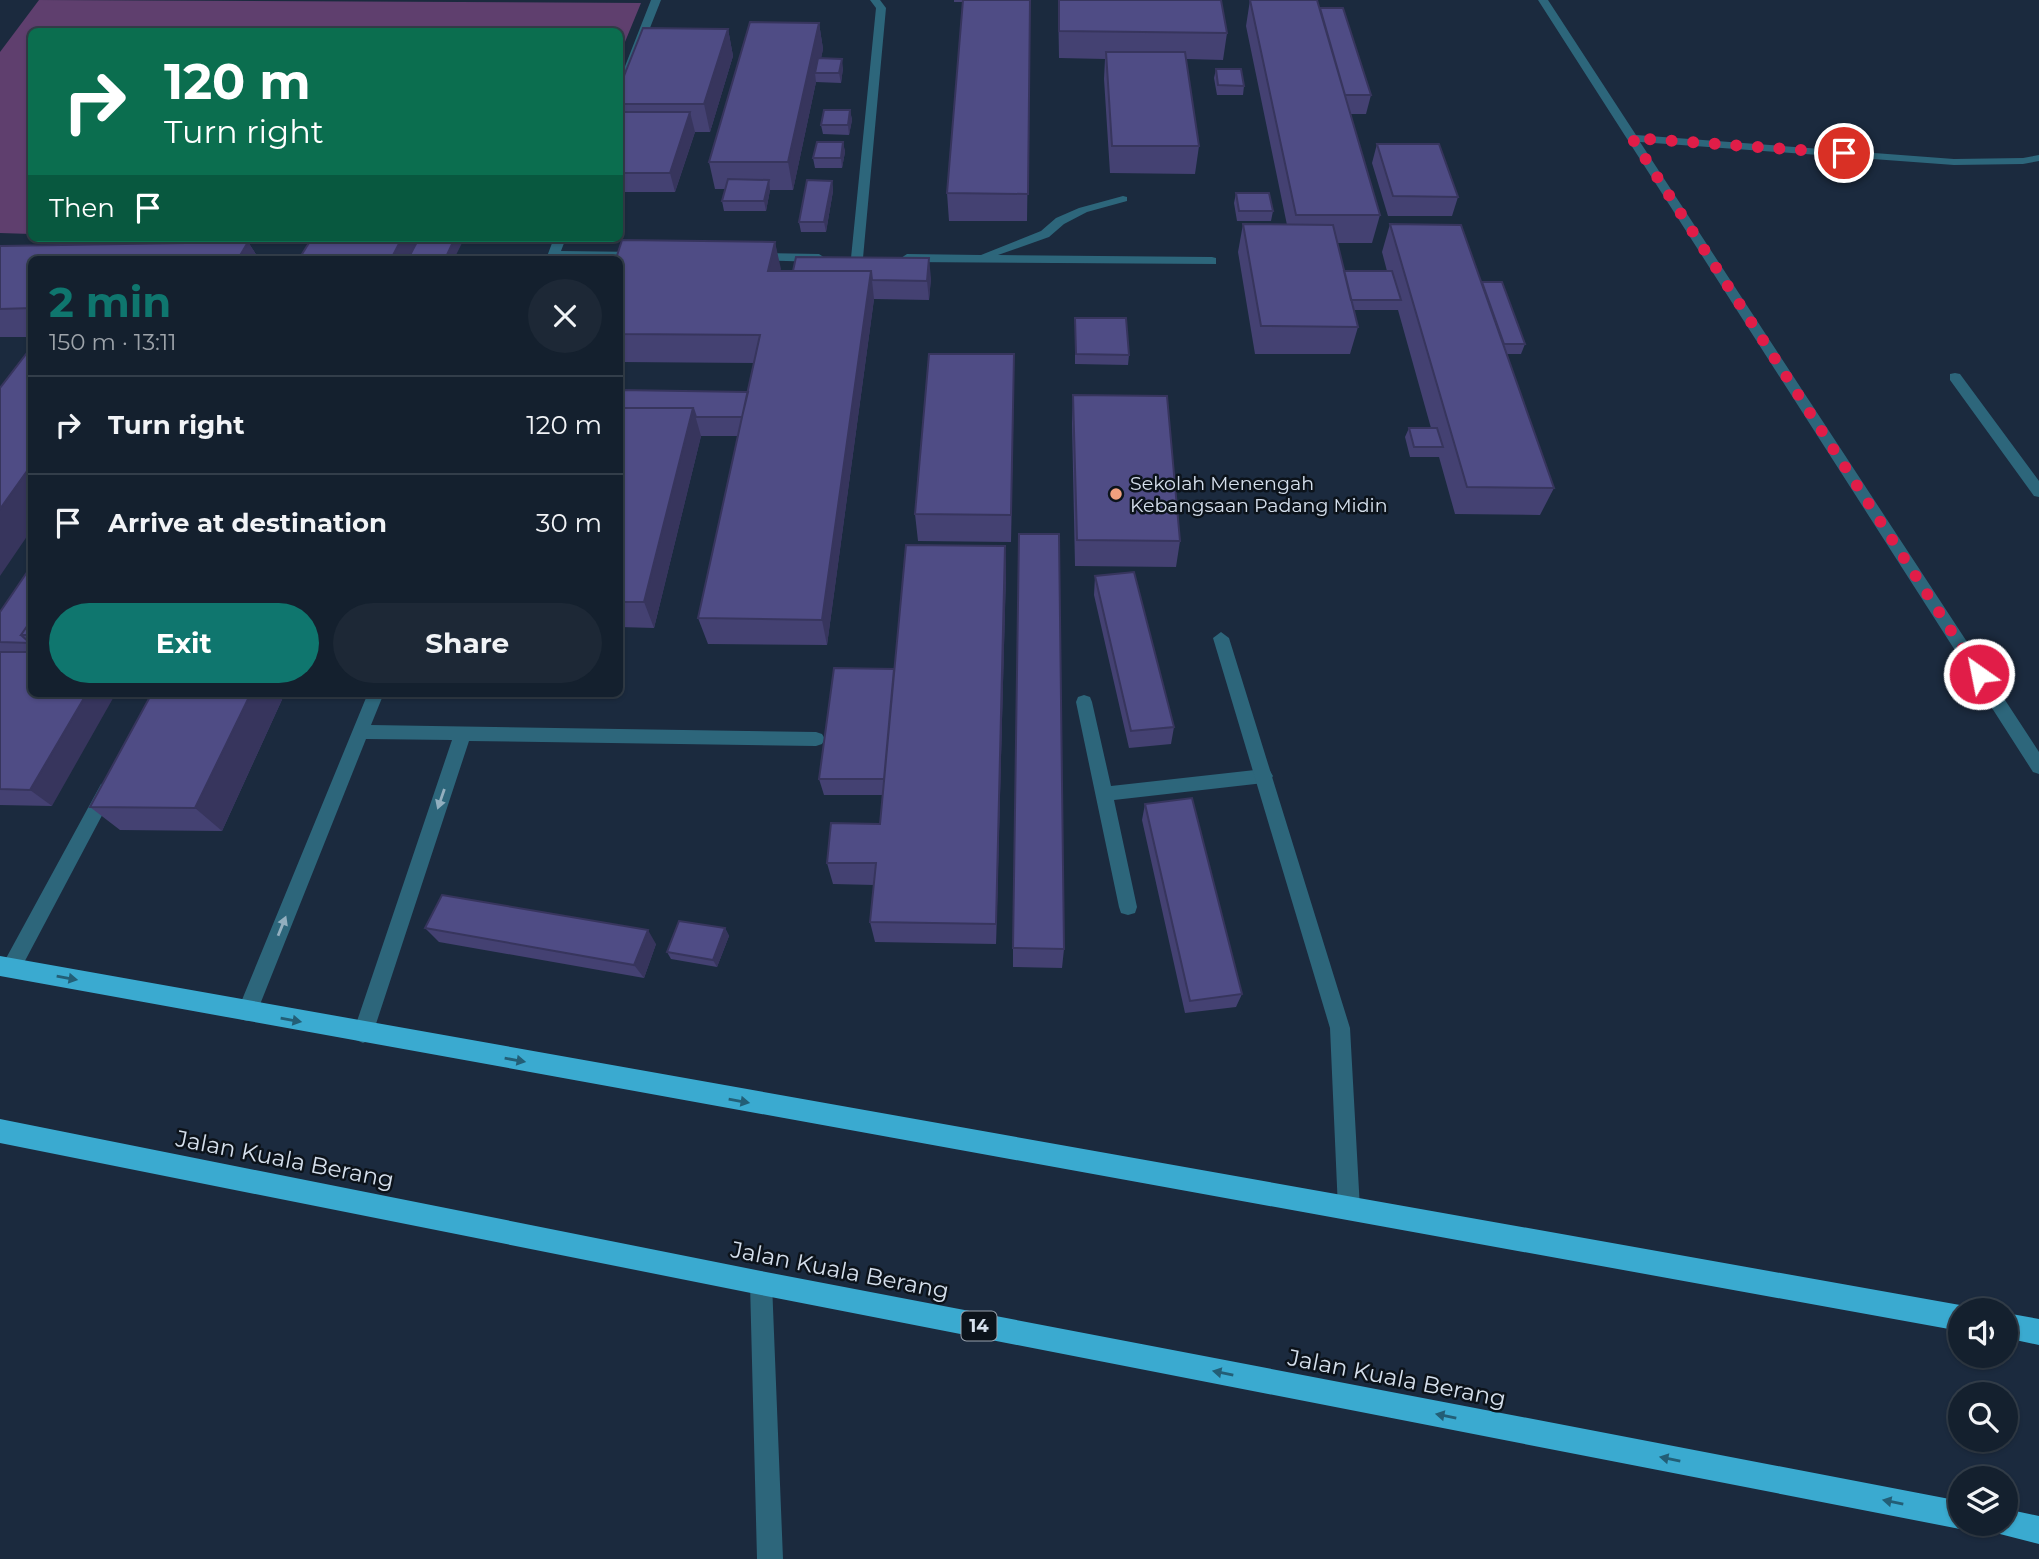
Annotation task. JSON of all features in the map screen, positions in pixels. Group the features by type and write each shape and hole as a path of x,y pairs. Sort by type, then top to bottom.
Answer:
{"highway":[{"path":"5,967 1948,1316"},
{"name":"Jalan Kuala Berang","path":"0,1131 761,1283 1948,1513"},
{"path":"2018,1328 2039,1332"},
{"path":"2018,1526 2039,1530"}],"street":[{"path":"623,83 656,0"},
{"path":"843,258 863,258 881,8 875,0"},
{"path":"1543,0 2039,767"},
{"path":"1632,138 1954,162 2023,161 2039,158"},
{"path":"974,259 1045,234 1060,221 1083,210 1123,199"},
{"path":"623,256 650,256"},
{"path":"746,257 829,258"},
{"path":"896,258 1212,261"},
{"path":"1955,377 2039,492"},
{"path":"1221,638 1340,1028 1349,1209"},
{"path":"247,1012 374,697"},
{"path":"1084,702 1128,907"},
{"path":"361,732 816,739"},
{"path":"363,1032 463,734"},
{"path":"5,967 115,774"},
{"path":"1104,794 1264,776"},
{"path":"761,1283 769,1559"}],"shaded area":[{"path":"39,0 641,3 623,47 623,28 28,28 28,234 0,233 0,52"}],"building":[{"path":"963,0 1030,0 1028,194 947,193"},
{"path":"1059,0 1221,0 1227,33 1059,31"},
{"path":"1250,0 1317,0 1380,215 1296,215"},
{"path":"1320,8 1343,8 1371,95 1345,95"},
{"path":"750,22 819,23 788,162 709,162"},
{"path":"643,28 728,29 704,104 623,104 623,78"},
{"path":"1106,52 1185,52 1199,146 1112,146"},
{"path":"818,58 842,59 839,73 815,73"},
{"path":"1216,69 1241,69 1244,86 1218,85"},
{"path":"824,110 850,110 848,125 821,125"},
{"path":"624,112 690,112 670,173 623,173"},
{"path":"817,142 843,142 841,158 813,158"},
{"path":"1377,144 1439,144 1458,197 1393,196"},
{"path":"728,179 769,180 764,201 722,201"},
{"path":"807,180 832,181 824,222 799,222"},
{"path":"1236,193 1269,193 1273,211 1239,211"},
{"path":"1243,224 1333,225 1358,327 1261,326"},
{"path":"1390,224 1461,225 1554,488 1467,487"},
{"path":"623,240 775,242 768,271 871,271 822,620 698,618 760,335 623,334 623,256 617,256"},
{"path":"248,242 240,256 28,256 28,308 0,309 0,246"},
{"path":"310,242 400,242 393,256 301,256"},
{"path":"417,242 453,242 446,256 410,256"},
{"path":"796,257 929,258 927,281 872,280 871,271 793,271"},
{"path":"1344,271 1392,271 1401,300 1351,300"},
{"path":"1482,282 1502,282 1525,344 1504,344"},
{"path":"1075,318 1126,318 1129,355 1076,354"},
{"path":"28,352 28,470 0,509 0,388"},
{"path":"929,354 1014,354 1011,515 915,514"},
{"path":"623,390 748,392 742,417 696,417 693,408 623,408"},
{"path":"1073,395 1167,396 1180,541 1077,540"},
{"path":"623,408 693,408 644,602 623,602"},
{"path":"1409,428 1437,428 1443,447 1414,447"},
{"path":"1019,534 1059,534 1064,949 1013,948"},
{"path":"906,545 1005,546 996,924 870,922 876,863 827,863 831,823 880,824"},
{"path":"28,571 28,625 21,635 28,643 0,642 0,612"},
{"path":"1134,572 1174,727 1131,731 1095,576"},
{"path":"28,625 28,635 21,635"},
{"path":"0,652 28,652 28,697 85,697 30,790 0,789"},
{"path":"834,668 894,669 884,779 819,779"},
{"path":"150,697 249,697 195,808 90,807"},
{"path":"1192,798 1242,994 1190,1001 1145,804"},
{"path":"442,895 648,930 634,965 425,928"},
{"path":"679,921 725,928 713,960 667,952"}],"place":[{"name":"Sekolah Menengah Kebangsaan Padang Midin","path":"1116,494"}],"route":[{"path":"1844,153 1632,138 1979,674"}]}
